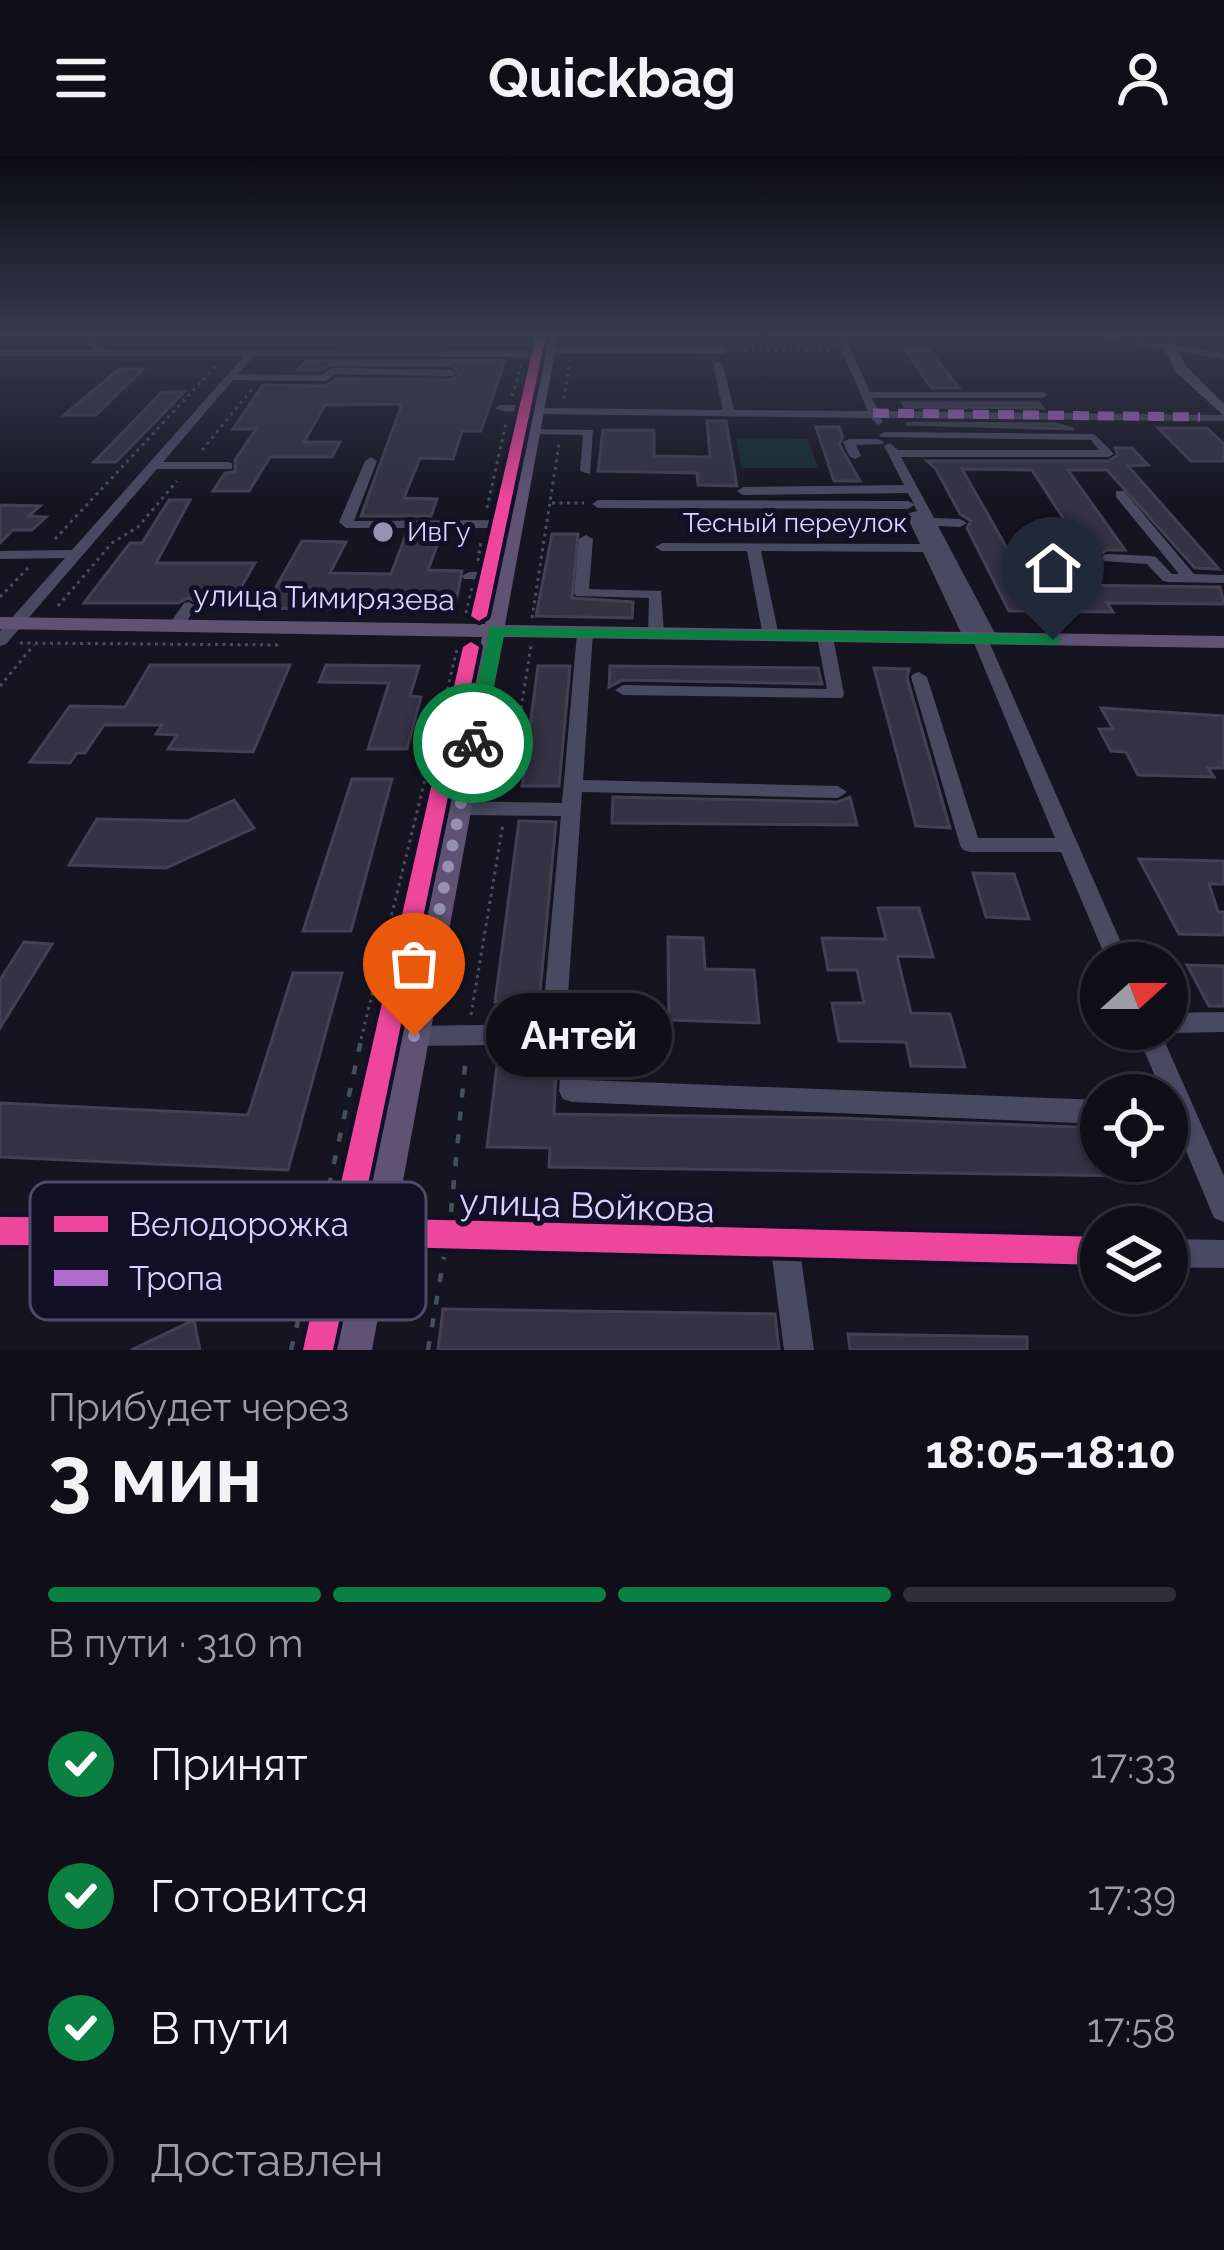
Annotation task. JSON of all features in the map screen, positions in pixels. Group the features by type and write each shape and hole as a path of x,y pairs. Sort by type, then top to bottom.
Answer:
{"main road":[{"path":"381,1182 401,1028 460,808 484,576 534,431 522,409 528,391"},
{"path":"1201,391 1224,415"},
{"name":"улица Тимирязева","path":"8,633 176,626 1224,642"},
{"path":"351,1350 357,1320"}],"street":[{"path":"8,633 219,391"},
{"path":"724,391 729,412"},
{"path":"859,391 907,494 929,522 1110,942"},
{"path":"863,391 868,412"},
{"path":"865,394 1043,395"},
{"path":"206,406 227,406"},
{"path":"522,409 1224,415"},
{"path":"534,431 589,432 586,471"},
{"path":"855,456 849,442 881,438 1094,437 1108,454 893,453"},
{"path":"881,438 893,453 928,548 981,639"},
{"path":"371,461 346,522 351,525 500,524"},
{"path":"154,465 228,466"},
{"path":"743,491 907,494"},
{"path":"598,503 907,494"},
{"path":"1120,494 1190,578"},
{"path":"929,522 960,523"},
{"path":"586,539 581,593 656,594 656,634"},
{"name":"Тесный переулок","path":"662,547 928,548"},
{"path":"753,548 771,636"},
{"path":"0,555 76,554"},
{"path":"1108,558 1151,560 1168,578 1224,579"},
{"path":"176,626 189,606"},
{"path":"553,1034 585,634"},
{"path":"623,690 836,694 825,637"},
{"path":"919,677 970,845 1069,845"},
{"path":"572,786 838,792"},
{"path":"460,808 570,810"},
{"path":"1188,1023 1224,1022"},
{"path":"401,1028 468,1035 575,1034 572,1091 1080,1111"},
{"path":"1188,1138 1224,1208"},
{"name":"улица Войкова","path":"0,1231 30,1231"},
{"name":"улица Войкова","path":"426,1235 1080,1251"},
{"path":"785,1244 800,1350"},
{"path":"1188,1253 1224,1254"}],"path":[{"path":"0,597 193,391"},
{"path":"58,606 112,543 138,527 251,391"},
{"path":"401,1028 484,576 500,524 528,391"},
{"path":"563,411 566,391"},
{"path":"428,1350 456,1186 468,1035 561,431"},
{"path":"550,503 598,503"},
{"path":"330,1182 381,950 477,631"},
{"path":"8,633 35,643 294,645"},
{"path":"0,686 35,643"},
{"path":"291,1350 298,1320"}],"green space":[{"path":"736,438 808,439 818,468 741,468"}],"building":[{"path":"93,391 121,391 96,415 64,415"},
{"path":"259,391 495,391 481,431 462,431 453,459 420,458 404,498 437,499 431,516 361,516 402,404 325,405 304,442 340,442 332,457 270,457 249,491 213,491 225,473 235,472 235,460 256,429 233,429"},
{"path":"162,392 184,392 116,462 94,462"},
{"path":"903,403 1039,403 1043,408 905,407"},
{"path":"707,421 726,421 737,486 698,485 697,473 598,471 603,430 654,430 654,456 710,457"},
{"path":"906,424 1056,424 1074,429"},
{"path":"816,427 839,427 843,437 839,444 860,481 834,481"},
{"path":"1158,428 1207,428 1224,444 1224,461 1191,461"},
{"path":"1115,448 1132,448 1148,465 1128,466 1219,569 1195,568 1107,470 1068,470 1125,550 1087,555 1032,470 962,469 1012,557 1049,558 1066,585 1220,587 1224,604 1107,603 1113,612 1009,611 967,528 971,521 960,514 927,461 1108,461 1118,455"},
{"path":"169,500 190,500 156,563 255,563 232,603 199,603 188,598 178,603 84,603 130,543 142,543"},
{"path":"0,505 40,506 29,516 46,517 32,530 13,530 0,543"},
{"name":"ИвГу","path":"407,532 442,532 428,570 462,571 454,612 264,608 302,541 346,542 330,573 391,574"},
{"path":"552,534 578,534 572,598 633,602 632,618 536,616"},
{"path":"150,665 290,665 253,752 168,749 177,735 156,734 162,725 104,725 85,753 77,753 70,763 30,762 70,706 125,707"},
{"path":"326,665 419,666 410,696 421,697 407,749 368,749 389,683 319,682"},
{"path":"538,666 570,666 559,786 522,786"},
{"path":"610,666 818,668 822,684 623,680 609,687"},
{"path":"874,668 909,669 907,678 950,828 916,826"},
{"path":"1101,708 1224,716 1224,768 1208,768 1214,777 1138,775 1126,752 1111,751 1099,729 1113,729"},
{"path":"352,779 392,779 351,931 303,931"},
{"path":"613,797 838,802 850,797 857,825 612,823"},
{"path":"234,800 254,828 166,868 69,865 97,819 187,821"},
{"path":"519,821 556,822 539,1003 495,1002"},
{"path":"1139,859 1224,861 1224,884 1209,884 1218,912 1224,912 1224,935 1179,934"},
{"path":"973,873 1014,874 1029,919 986,917"},
{"path":"878,908 919,908 933,957 897,956 911,1013 950,1014 965,1067 911,1066 906,1042 839,1041 832,1003 864,1003 857,970 828,970 822,938 886,939"},
{"path":"668,937 703,938 705,969 754,970 759,1023 669,1020"},
{"path":"24,942 52,944 0,1028 0,980"},
{"path":"1188,965 1224,966 1224,1006 1209,1006"},
{"path":"293,973 342,973 288,1170 0,1157 0,1103 248,1115"},
{"path":"499,1049 557,1049 554,1114 1080,1127 1080,1175 549,1167 550,1148 487,1147"},
{"path":"443,1309 775,1314 779,1350 438,1350"},
{"path":"194,1320 200,1350 131,1350"},
{"path":"848,1334 1027,1337 1027,1350 850,1350"}],"marked path":[{"path":"873,413 1200,417"}],"cycle path":[{"path":"479,616 529,391"},
{"path":"355,1182 471,647"},
{"path":"0,1231 30,1231"},
{"path":"426,1234 1080,1250"},
{"path":"318,1350 325,1320"}],"way so far":[{"path":"414,1036 473,743"}],"place":[{"name":"ИвГу","path":"383,532"},
{"name":"Антей","path":"414,1036"}],"route":[{"path":"473,743 496,631 1053,640"}]}
